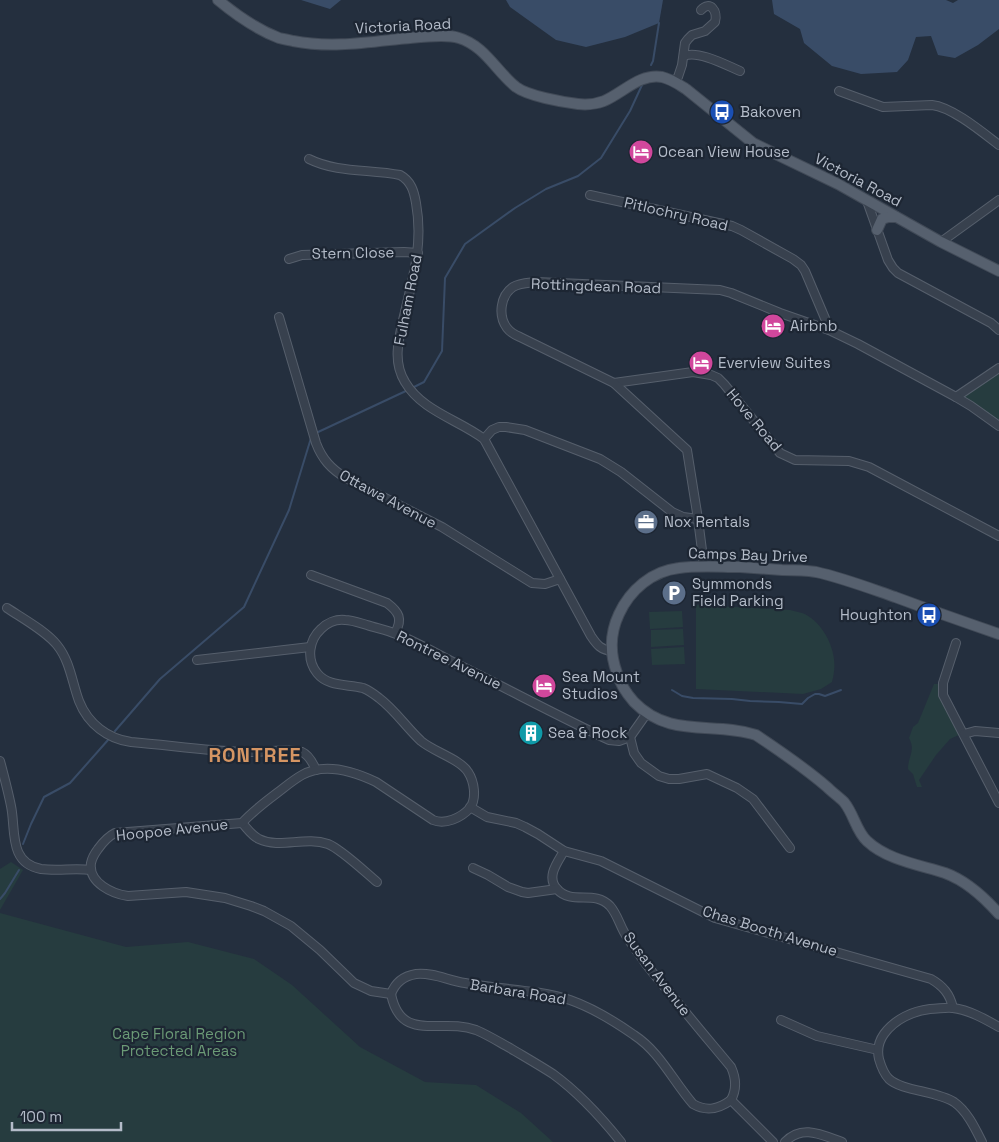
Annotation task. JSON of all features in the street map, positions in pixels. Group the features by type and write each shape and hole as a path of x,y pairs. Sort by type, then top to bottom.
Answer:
{"main road":[{"name":"Victoria Road","path":"218,0 250,24 279,38 303,43 332,45 421,37 449,36 459,38 482,51 510,81 524,92 578,104 602,102 649,77 674,81 753,143 838,184 999,272"},
{"path":"877,230 882,219 896,217"},
{"name":"Camps Bay Drive","path":"999,634 845,580 814,572 704,566 666,570 652,577 635,590 627,599 618,617 613,634 612,650 614,666 624,688 631,698 647,713 660,721 678,726 732,730 756,735 813,775 844,803 856,826 867,841 891,856 946,874 961,881 983,896 999,914"}],"street":[{"path":"674,81 680,71 685,43 692,35 710,27 715,22 716,13 714,9 706,6 701,10"},
{"path":"684,56 688,54 715,60 740,71"},
{"path":"839,91 883,107 940,106 952,112 999,145"},
{"name":"Fulham Road","path":"309,159 319,164 394,174 404,177 412,186 419,235 418,253 398,344 398,360 401,374 408,387 423,402 484,439 591,636 601,648 612,650"},
{"name":"Pitlochry Road","path":"590,195 732,226 793,259 806,271 829,330"},
{"path":"941,242 999,200"},
{"path":"867,201 888,260 898,273 991,323 999,330"},
{"name":"Stern Close","path":"289,260 302,254 418,253"},
{"name":"Rottingdean Road","path":"704,566 687,450 614,383 509,330 503,321 502,308 503,300 508,291 518,285 536,282 720,290 731,293 829,330 858,344 956,396 999,426"},
{"name":"Ottawa Avenue","path":"278,317 316,443 328,465 346,478 442,527 532,583 545,584 560,579"},
{"path":"956,396 999,368"},
{"name":"Hove Road","path":"614,383 693,372 711,375 718,378 724,384 780,453 796,460 849,461 869,467 999,536"},
{"path":"484,439 492,430 499,427 533,433 600,459 622,472 672,512 683,518 698,519"},
{"path":"311,575 387,603 398,614 398,627 395,633"},
{"path":"7,608 44,633 57,645 65,658 85,712 96,726 111,736 131,742 243,752 294,751 304,753 316,770 343,770 367,777 437,822 448,822 455,819 470,807 474,797 474,784 464,766 421,741 374,694 364,689 329,682 322,678 314,667 310,647 197,660"},
{"name":"Rontree Avenue","path":"310,647 321,628 338,620 346,620 395,633 609,740 619,741 630,737"},
{"path":"956,643 943,683 943,695 999,803"},
{"path":"647,713 630,737 634,753 641,763 659,776 669,779 707,774 737,788 753,799 790,848"},
{"path":"964,734 975,731 999,734"},
{"path":"0,761 11,806 14,839 18,852 30,865 42,869 91,870 99,883 105,888 121,895 135,896 186,892 238,901 264,911 291,926 305,937 354,983 371,991 391,994 397,1012 408,1023 417,1025 452,1025 476,1030 553,1074 572,1089 621,1142"},
{"name":"Hoopoe Avenue","path":"91,870 91,863 98,850 108,837 115,833 242,823 287,785 302,775 316,770"},
{"name":"Chas Booth Avenue","path":"470,807 488,817 516,823 525,827 564,851 601,861 715,918 931,979 946,990 953,1008"},
{"path":"242,823 254,836 265,841 312,840 331,845 376,882"},
{"path":"473,868 508,887 522,892 528,893 557,889 552,877 553,870 564,851"},
{"name":"Susan Avenue","path":"557,889 572,897 596,897 604,900 610,906 647,966 731,1067 734,1073 736,1088 731,1100"},
{"name":"Barbara Road","path":"391,994 400,980 408,976 424,974 464,983 535,992 569,1000 599,1012 636,1036 657,1056 693,1104 699,1107 713,1108 719,1107 731,1100"},
{"path":"982,1142 968,1117 952,1100 899,1085 890,1079 884,1072 878,1050 880,1040 895,1023 916,1012 953,1008 980,1017 999,1027"},
{"path":"781,1020 817,1036 878,1050"},
{"path":"731,1100 773,1142"},
{"path":"785,1142 791,1136 806,1131 842,1142"}],"green space":[{"path":"999,373 999,419 995,419 965,397 965,394"},
{"path":"696,605 790,610 808,616 824,631 831,645 834,662 832,682 821,689 803,694 696,689"},
{"path":"682,611 683,627 650,629 649,612"},
{"path":"683,629 684,645 651,647 651,630"},
{"path":"684,647 685,664 652,665 651,649"},
{"path":"934,684 940,684 961,734 950,739 936,755 919,780 922,787 917,787 913,774 908,769 912,750 909,738 913,727 918,723"},
{"path":"11,862 23,870 0,910 0,869"},
{"name":"Cape Floral Region Protected Areas","path":"0,913 126,947 188,942 254,959 292,985 360,1047 425,1082 476,1085 521,1113 553,1142 0,1142"}],"water":[{"path":"301,0 341,0 330,9"},
{"path":"506,0 663,0 659,23 625,37 586,47 556,40 510,7"},
{"path":"772,0 946,0 953,3 958,0 999,0 999,29 978,45 955,58 938,55 931,36 916,37 908,60 897,72 861,74 832,66 804,43 800,29 774,14"}],"waterway":[{"path":"651,65 659,23"},
{"path":"412,388 424,382 442,351 445,278 465,244 515,208 546,189 578,176 601,158 630,111 642,85"},
{"path":"316,433 408,390"},
{"path":"115,731 160,679 244,607 289,510 311,438"},
{"path":"672,690 682,696 693,698 802,704 815,694 825,696 841,690"},
{"path":"23,844 44,797 70,783 108,740"},
{"path":"0,899 19,870"}],"place":[{"name":"Bakoven","path":"722,112"},
{"name":"Ocean View House","path":"641,152"},
{"name":"Airbnb","path":"773,326"},
{"name":"Everview Suites","path":"701,363"},
{"name":"Nox Rentals","path":"646,522"},
{"name":"Symmonds Field Parking","path":"674,593"},
{"name":"Houghton","path":"929,615"},
{"name":"Sea Mount Studios","path":"544,686"},
{"name":"Sea & Rock","path":"531,733"}],"district":[{"name":"RONTREE","path":"255,755"}]}
